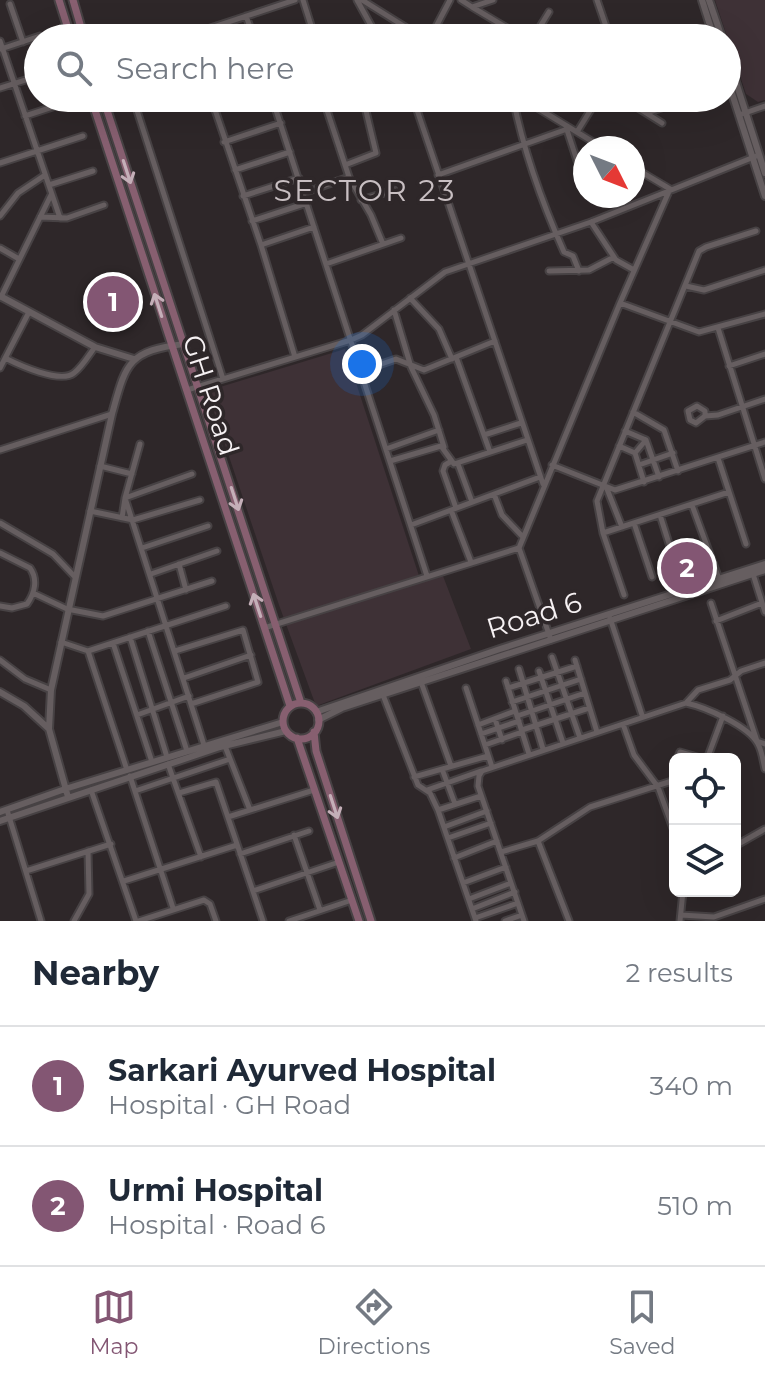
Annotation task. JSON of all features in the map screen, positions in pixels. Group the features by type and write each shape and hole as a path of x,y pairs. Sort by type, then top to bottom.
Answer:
{"main road":[{"path":"59,0 67,24"},
{"path":"73,0 80,24"},
{"name":"GH Road","path":"96,112 290,706"},
{"name":"GH Road","path":"108,112 301,703"},
{"path":"314,732 297,738 286,731 283,716 290,706 301,703 310,705 317,716 314,732 316,751 371,921"},
{"path":"297,738 359,921"}],"street":[{"path":"224,24 295,0"},
{"path":"303,0 309,24"},
{"path":"359,0 372,2 403,24"},
{"path":"359,0 371,24"},
{"path":"437,24 450,0"},
{"path":"461,0 501,24"},
{"path":"472,7 493,0"},
{"path":"597,0 605,24"},
{"path":"702,0 710,24"},
{"path":"709,0 717,24"},
{"path":"1,49 23,42 10,4"},
{"path":"542,24 549,12"},
{"path":"246,16 249,24"},
{"path":"0,41 60,218"},
{"path":"0,88 24,80"},
{"path":"741,106 763,174 765,196"},
{"path":"743,114 765,106"},
{"path":"741,110 743,114"},
{"path":"25,116 37,112"},
{"path":"137,112 223,379"},
{"path":"215,112 261,245 295,357"},
{"path":"277,112 427,576"},
{"path":"328,112 349,177 371,215 383,244"},
{"path":"345,165 376,153 366,112"},
{"path":"418,112 544,485"},
{"path":"517,112 556,234 564,252 574,258 579,271"},
{"path":"543,112 584,136"},
{"path":"577,132 589,112"},
{"path":"646,113 662,123"},
{"path":"224,142 281,123"},
{"path":"438,175 569,129"},
{"path":"569,129 573,143"},
{"path":"0,163 83,136"},
{"path":"235,170 290,152"},
{"path":"187,390 351,340 445,272 591,222 756,156"},
{"path":"49,185 93,171"},
{"path":"645,174 670,189"},
{"path":"0,216 18,193 45,175"},
{"path":"303,193 349,177"},
{"path":"243,196 299,178"},
{"path":"550,637 519,548 670,189"},
{"path":"361,200 394,190"},
{"path":"52,195 0,296 95,347 134,359"},
{"path":"252,221 307,203"},
{"path":"39,217 60,218 104,205"},
{"path":"591,222 611,248 614,257 634,270"},
{"path":"261,245 314,227"},
{"path":"624,595 597,507 619,446 702,248 756,231"},
{"path":"326,264 401,238"},
{"path":"0,248 19,259"},
{"path":"549,271 595,268 614,257"},
{"path":"686,286 704,290 765,270"},
{"path":"410,298 439,329 454,358 490,452"},
{"path":"620,303 699,332 765,314"},
{"path":"394,310 411,367 450,462"},
{"path":"0,368 29,312"},
{"path":"718,328 765,479"},
{"path":"361,371 396,359 424,370 495,341"},
{"path":"68,797 49,729 51,690 112,414 122,375 134,359 171,345 184,344"},
{"path":"5,358 34,371 65,376 74,374 95,347"},
{"path":"729,366 765,354"},
{"path":"705,416 718,415 765,399"},
{"path":"633,412 661,426 668,436 678,471"},
{"path":"0,450 112,414"},
{"path":"484,435 521,423"},
{"path":"386,449 439,430"},
{"path":"625,431 646,440 659,477"},
{"path":"471,562 453,509 443,471 445,465 450,462 458,464 527,440"},
{"path":"635,453 646,440"},
{"path":"552,465 605,488 623,489 765,442"},
{"path":"122,518 140,444"},
{"path":"390,461 437,446 444,448"},
{"path":"619,446 635,453 644,482"},
{"path":"639,465 673,453"},
{"path":"718,458 746,544"},
{"path":"458,464 472,502"},
{"path":"100,466 132,474"},
{"path":"125,498 192,474"},
{"path":"411,525 540,477"},
{"path":"605,488 622,527"},
{"path":"603,533 729,492"},
{"path":"494,494 502,515 523,537"},
{"path":"125,498 204,745"},
{"path":"90,511 133,520 200,500"},
{"path":"692,505 719,579"},
{"path":"660,515 677,569"},
{"path":"0,523 53,554 75,577"},
{"path":"634,523 652,577"},
{"path":"142,548 208,526"},
{"path":"264,628 519,548"},
{"path":"151,574 217,551"},
{"path":"0,553 30,568 34,574 33,593 27,604 20,607 0,606"},
{"path":"179,564 186,590"},
{"name":"Road 6","path":"610,618 765,564"},
{"name":"Road 6","path":"317,716 550,637 765,570"},
{"path":"753,574 765,612"},
{"path":"33,593 67,609 103,616 212,581"},
{"path":"711,603 765,769"},
{"path":"716,621 762,603"},
{"path":"61,642 88,651 226,606"},
{"path":"610,618 642,715"},
{"path":"175,651 243,630 251,655 258,682 191,704"},
{"path":"148,631 187,751"},
{"path":"130,637 201,857"},
{"name":"Road 6","path":"317,716 550,637"},
{"path":"113,643 152,762"},
{"path":"88,651 173,908"},
{"path":"184,678 251,655"},
{"path":"552,657 580,738"},
{"path":"0,660 25,679 51,690"},
{"path":"529,754 507,685 523,683 540,674 557,672 576,663 597,732"},
{"path":"686,703 698,690 765,663"},
{"path":"519,669 543,749"},
{"path":"540,674 563,743"},
{"path":"512,702 581,679"},
{"path":"421,682 451,766"},
{"path":"466,688 492,767"},
{"path":"0,692 24,706 49,729"},
{"path":"481,734 517,716 585,693"},
{"path":"383,695 414,777 418,785 427,790 438,810 476,920 518,903"},
{"path":"137,715 189,696"},
{"path":"427,790 642,715 686,703 710,709 765,744"},
{"path":"485,745 589,708"},
{"path":"478,725 517,716"},
{"path":"708,753 723,716"},
{"path":"495,719 502,740"},
{"path":"6,814 68,797 152,762 168,760 204,745 283,722"},
{"path":"623,724 634,755 658,787 672,825"},
{"path":"0,821 6,814 65,789 286,731"},
{"path":"225,746 250,810"},
{"path":"414,777 488,756"},
{"path":"135,791 230,759"},
{"path":"442,769 455,804"},
{"path":"482,771 478,780 481,796 523,918 505,921"},
{"path":"179,793 216,782 263,921"},
{"path":"501,852 538,841 590,807 669,782"},
{"path":"91,789 138,921 193,902 208,901 216,921"},
{"path":"228,817 316,790"},
{"path":"438,810 481,796"},
{"path":"444,827 487,811"},
{"path":"6,814 41,921"},
{"path":"448,838 491,823"},
{"path":"741,843 765,829"},
{"path":"240,854 309,831"},
{"path":"294,835 320,910"},
{"path":"454,858 497,841"},
{"path":"538,841 569,921"},
{"path":"26,871 111,844"},
{"path":"124,881 237,845"},
{"path":"74,921 89,894 88,851"},
{"path":"253,891 340,861"},
{"path":"463,883 506,867"},
{"path":"469,899 511,883"},
{"path":"472,909 515,892"},
{"path":"683,897 681,918 714,917 765,899"},
{"path":"289,921 352,900"}],"shaded area":[{"path":"715,0 765,0 765,100 758,102 746,94 741,79 741,24 723,24"},
{"path":"345,349 421,582 443,576 471,649 316,706 207,391"}],"place":[{"name":"Sarkari Ayurved Hospital","path":"113,302"},
{"name":"Urmi Hospital","path":"687,568"}],"district":[{"name":"SECTOR 23","path":"365,190"}]}
